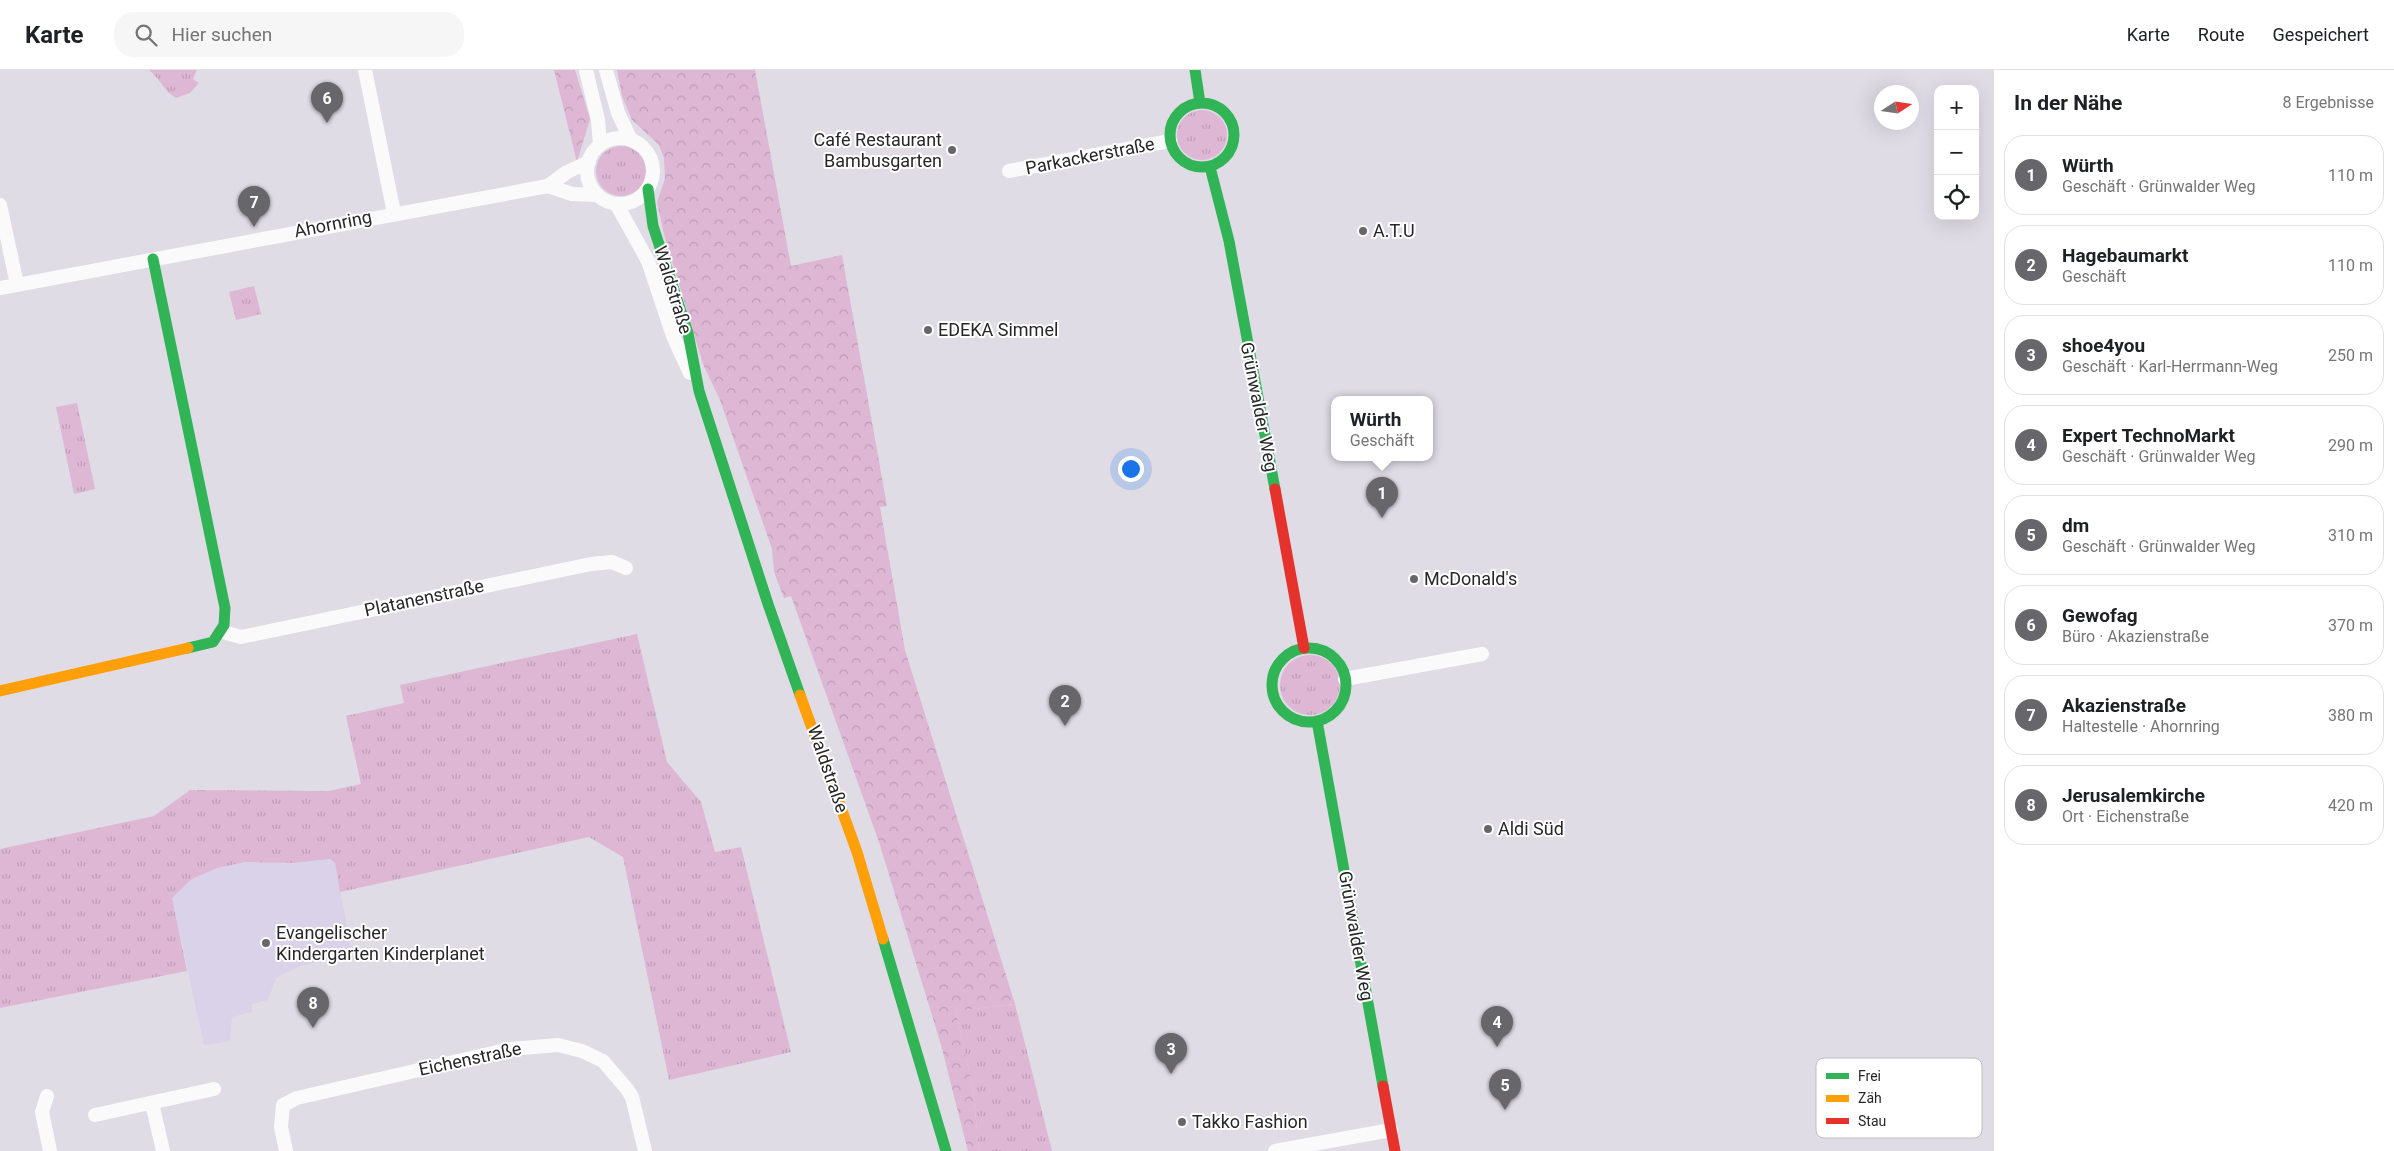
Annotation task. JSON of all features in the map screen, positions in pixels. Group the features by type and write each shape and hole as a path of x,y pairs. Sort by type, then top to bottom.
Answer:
{"street":[{"path":"365,70 394,213"},
{"path":"586,70 598,120 600,145"},
{"name":"Waldstraße","path":"606,70 618,113 631,140 641,146 649,155 653,166 653,178 648,189 654,226 688,332 699,391"},
{"path":"1195,70 1200,103"},
{"path":"1200,103 1211,104 1221,109 1228,116 1234,128 1234,142 1229,153 1221,162 1210,167 1200,168 1180,159 1170,141 1170,130 1180,111 1190,105 1200,103"},
{"path":"631,140 620,138 609,140 600,145 588,162 588,180 597,195 606,202 617,205 635,201 648,189"},
{"name":"Parkackerstraße","path":"1010,171 1170,141"},
{"name":"Ahornring","path":"0,288 394,213 548,186 567,172 588,162"},
{"name":"Grünwalder Weg","path":"1210,167 1229,241 1304,648"},
{"name":"Ahornring","path":"548,186 572,194 597,195"},
{"path":"0,205 17,284"},
{"name":"Waldstraße","path":"617,205 648,261 673,336 699,391 768,604 857,852 946,1151"},
{"path":"0,691 213,642 223,632 226,614 153,259"},
{"name":"Platanenstraße","path":"223,632 241,637 591,564 612,562 626,568"},
{"path":"1304,648 1316,648 1331,655 1342,668 1345,679 1346,687 1341,704 1334,712 1317,721 1305,722 1293,719 1280,708 1272,693 1273,677 1279,663 1286,656 1304,648"},
{"path":"1345,679 1482,654"},
{"name":"Grünwalder Weg","path":"1317,721 1395,1151"},
{"name":"Eichenstraße","path":"286,1151 282,1127 283,1105 297,1098 486,1054 545,1044 572,1047 603,1061 632,1097 644,1151"},
{"path":"95,1115 214,1090"},
{"path":"47,1096 42,1112 50,1151"},
{"path":"152,1103 163,1151"},
{"path":"1275,1151 1391,1130"}],"shaded area":[{"name":"Evangelischer Kindergarten Kinderplanet","path":"330,859 335,863 352,954 300,966 276,978 268,1000 252,1004 252,1012 232,1017 230,1041 204,1045 172,898 192,879 217,868 245,862 293,863"}],"green space":[{"path":"149,70 197,70 193,79 199,83 190,93 176,98 168,92"},
{"path":"554,70 575,70 590,119 577,162"},
{"path":"617,70 755,70 791,266 842,255 887,506 880,507 905,650 1015,1004 956,1011 973,1090 979,1151 968,1151 941,1045 879,842 791,596 784,598 774,572 772,549 720,400 703,364 664,234 657,202 665,179 664,158 659,145 632,120 622,96"},
{"path":"1202,110 1212,112 1220,117 1225,125 1227,135 1225,145 1220,153 1212,158 1202,160 1192,158 1184,153 1179,145 1177,135 1179,125 1184,117 1192,112"},
{"path":"616,146 626,146 639,153 646,166 646,176 639,189 626,196 616,196 607,192 600,185 596,176 596,166 600,157 607,150"},
{"path":"254,286 261,314 236,320 229,292"},
{"path":"77,403 95,489 74,494 56,407"},
{"path":"637,634 667,762 701,802 715,852 741,847 791,1052 669,1080 623,857 589,837 340,892 335,863 330,859 293,863 245,862 217,868 192,879 172,898 187,971 0,1008 0,849 154,816 190,790 329,791 361,784 346,716 404,703 400,685"},
{"path":"1304,655 1316,655 1327,660 1335,668 1340,679 1338,697 1327,710 1316,715 1304,715 1293,710 1285,702 1280,691 1280,679 1285,668 1293,660"},
{"path":"1015,1004 1052,1151 979,1151 973,1090 956,1011"}],"traffic: fast":[{"path":"1195,70 1200,103"},
{"path":"1196,103 1208,103 1225,112 1232,123 1234,135 1232,147 1225,158 1208,167 1196,167 1184,162 1175,153 1170,141 1170,129 1175,117 1184,108 1196,103"},
{"path":"1210,167 1229,241 1275,489"},
{"path":"648,189 653,226 688,333 699,391 768,604 800,695"},
{"path":"153,259 225,608 224,625 213,642 188,648"},
{"path":"1309,648 1330,654 1340,664 1346,685 1340,706 1330,716 1309,722 1288,716 1278,706 1272,685 1278,664 1288,654 1309,648"},
{"path":"1317,721 1383,1086"},
{"path":"883,939 946,1151"}],"traffic: slow":[{"path":"0,691 188,648"},
{"path":"800,695 857,852 883,939"}],"traffic: jam":[{"path":"1275,489 1304,648"},
{"path":"1383,1086 1395,1151"}],"place":[{"name":"Gewofag","path":"327,123"},
{"name":"Café Restaurant Bambusgarten","path":"952,150"},
{"name":"Akazienstraße","path":"254,227"},
{"name":"A.T.U","path":"1363,231"},
{"name":"EDEKA Simmel","path":"928,330"},
{"name":"Würth","path":"1382,518"},
{"name":"McDonald's","path":"1414,579"},
{"name":"Hagebaumarkt","path":"1065,726"},
{"name":"Aldi Süd","path":"1488,829"},
{"name":"Evangelischer Kindergarten Kinderplanet","path":"266,943"},
{"name":"Jerusalemkirche","path":"313,1028"},
{"name":"Expert TechnoMarkt","path":"1497,1047"},
{"name":"shoe4you","path":"1171,1074"},
{"name":"dm","path":"1505,1110"},
{"name":"Takko Fashion","path":"1182,1122"}]}
